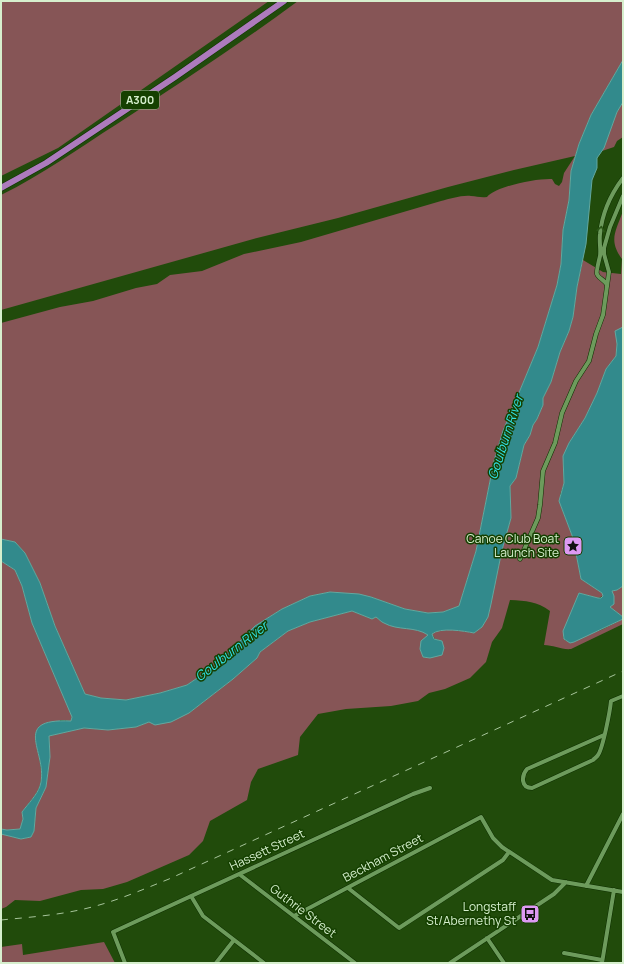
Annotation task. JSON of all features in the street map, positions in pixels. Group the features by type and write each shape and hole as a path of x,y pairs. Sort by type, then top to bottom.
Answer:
{"highway":[{"name":"A300","path":"1,188 46,163 175,77 284,1"}],"street":[{"path":"607,286 605,281 597,274 600,252 600,233 604,215 614,191 623,178"},
{"path":"520,559 539,513 542,476 555,443 562,413 576,381 590,358 604,311 609,272 604,254 604,248 610,227 623,196"},
{"path":"598,268 602,266 608,268"},
{"path":"602,278 609,276"},
{"path":"604,735 527,769 523,782 527,787 532,788 593,760 598,755 603,742 611,701 623,696"},
{"name":"Hassett Street","path":"125,963 113,932 430,788"},
{"path":"586,886 623,814"},
{"name":"Beckham Street","path":"294,916 481,817 493,838 509,852"},
{"path":"348,888 399,928 503,860 509,852 552,880 623,892"},
{"name":"Guthrie Street","path":"239,874 355,963"},
{"path":"450,963 554,894 566,882"},
{"path":"564,953 602,961 614,890"},
{"path":"192,896 203,916 264,963"},
{"path":"487,938 504,963"},
{"path":"216,963 234,940"}],"shaded area":[{"path":"1,1 269,1 58,148 1,176"},
{"path":"298,1 623,1 623,60 591,115 579,144 571,171 569,200 563,230 561,264 557,285 538,347 503,431 494,461 476,551 459,606 443,612 428,613 405,609 371,597 330,592 310,596 282,609 255,626 215,666 187,685 160,693 126,700 101,698 85,694 55,626 40,583 25,553 15,542 1,539 1,323 60,307 93,301 136,288 157,284 170,275 202,271 244,254 301,242 452,198 467,196 487,197 499,189 537,180 552,179 555,184 559,186 562,182 564,173 575,156 448,187 338,218 257,238 1,310 1,195 46,170 163,94 232,48"},
{"path":"623,102 623,137 617,141 614,147 602,151 617,112"},
{"path":"623,211 623,328 617,344 616,356 606,369 585,418 569,443 563,464 564,483 560,495 561,506 573,538 581,579 602,593 603,596 598,598 579,593 563,637 566,641 601,630 623,619 623,624 571,649 544,645 550,611 536,603 510,600 502,628 492,642 486,662 470,678 445,689 429,693 418,701 391,706 346,709 318,714 300,737 298,755 258,769 251,782 247,800 210,821 203,841 189,855 127,882 103,889 81,890 40,901 15,900 1,909 1,834 21,839 31,837 34,831 36,808 46,787 50,757 49,736 83,728 108,730 136,727 149,722 189,713 233,679 257,658 260,652 288,631 310,622 352,611 372,619 376,617 384,623 420,630 428,635 420,649 423,657 430,658 442,641 435,639 432,634 446,630 474,633 482,627 488,616 502,550 511,518 510,486 516,478 524,445 543,405 543,398 551,382 560,352 569,331 573,317 577,287 583,260 603,272 621,274 622,259 614,241 616,230"},
{"path":"1,561 15,570 22,586 32,623 72,716 71,721 61,720 35,735 41,767 39,789 22,812 23,819 20,829 7,830 1,829"},
{"path":"623,586 623,617 610,607 612,591"},
{"path":"104,942 115,963 1,963 1,947 22,944 23,955"}],"water":[{"name":"Goulburn River","path":"623,60 623,102 617,112 604,148 597,158 597,168 592,180 586,244 577,287 573,317 551,382 543,398 543,405 524,445 516,478 510,486 511,518 502,550 488,617 482,627 474,633 446,630 432,634 434,639 442,641 444,648 442,655 430,658 423,657 420,649 421,641 428,635 418,630 395,627 382,622 376,617 372,619 352,611 310,622 288,631 260,652 257,658 233,679 189,713 171,722 155,725 149,722 136,727 108,730 84,728 49,736 50,757 46,787 36,808 34,831 31,837 21,839 1,834 1,829 20,829 23,819 22,812 39,789 42,774 36,732 41,725 52,722 71,721 72,717 32,623 22,586 15,570 1,561 1,539 15,542 25,553 40,583 55,626 85,694 101,698 126,700 160,693 187,685 215,666 255,626 282,609 310,596 330,592 359,594 405,609 428,613 443,612 459,606 476,551 494,461 503,431 538,347 557,285 561,264 563,230 569,200 571,171 579,144 591,115"},
{"path":"623,327 623,586 612,591 614,596 614,604 610,607 623,617 623,619 570,643 564,639 563,631 579,593 598,598 603,596 602,593 581,579 573,538 559,501 564,483 563,456 569,443 585,418 606,369 616,356 617,344 615,331"}],"railway":[{"path":"1,920 81,910 112,901 169,879 623,671"}],"place":[{"name":"Canoe Club Boat Launch Site","path":"573,546"},
{"name":"Longstaff St/Abernethy St","path":"530,914"}]}
